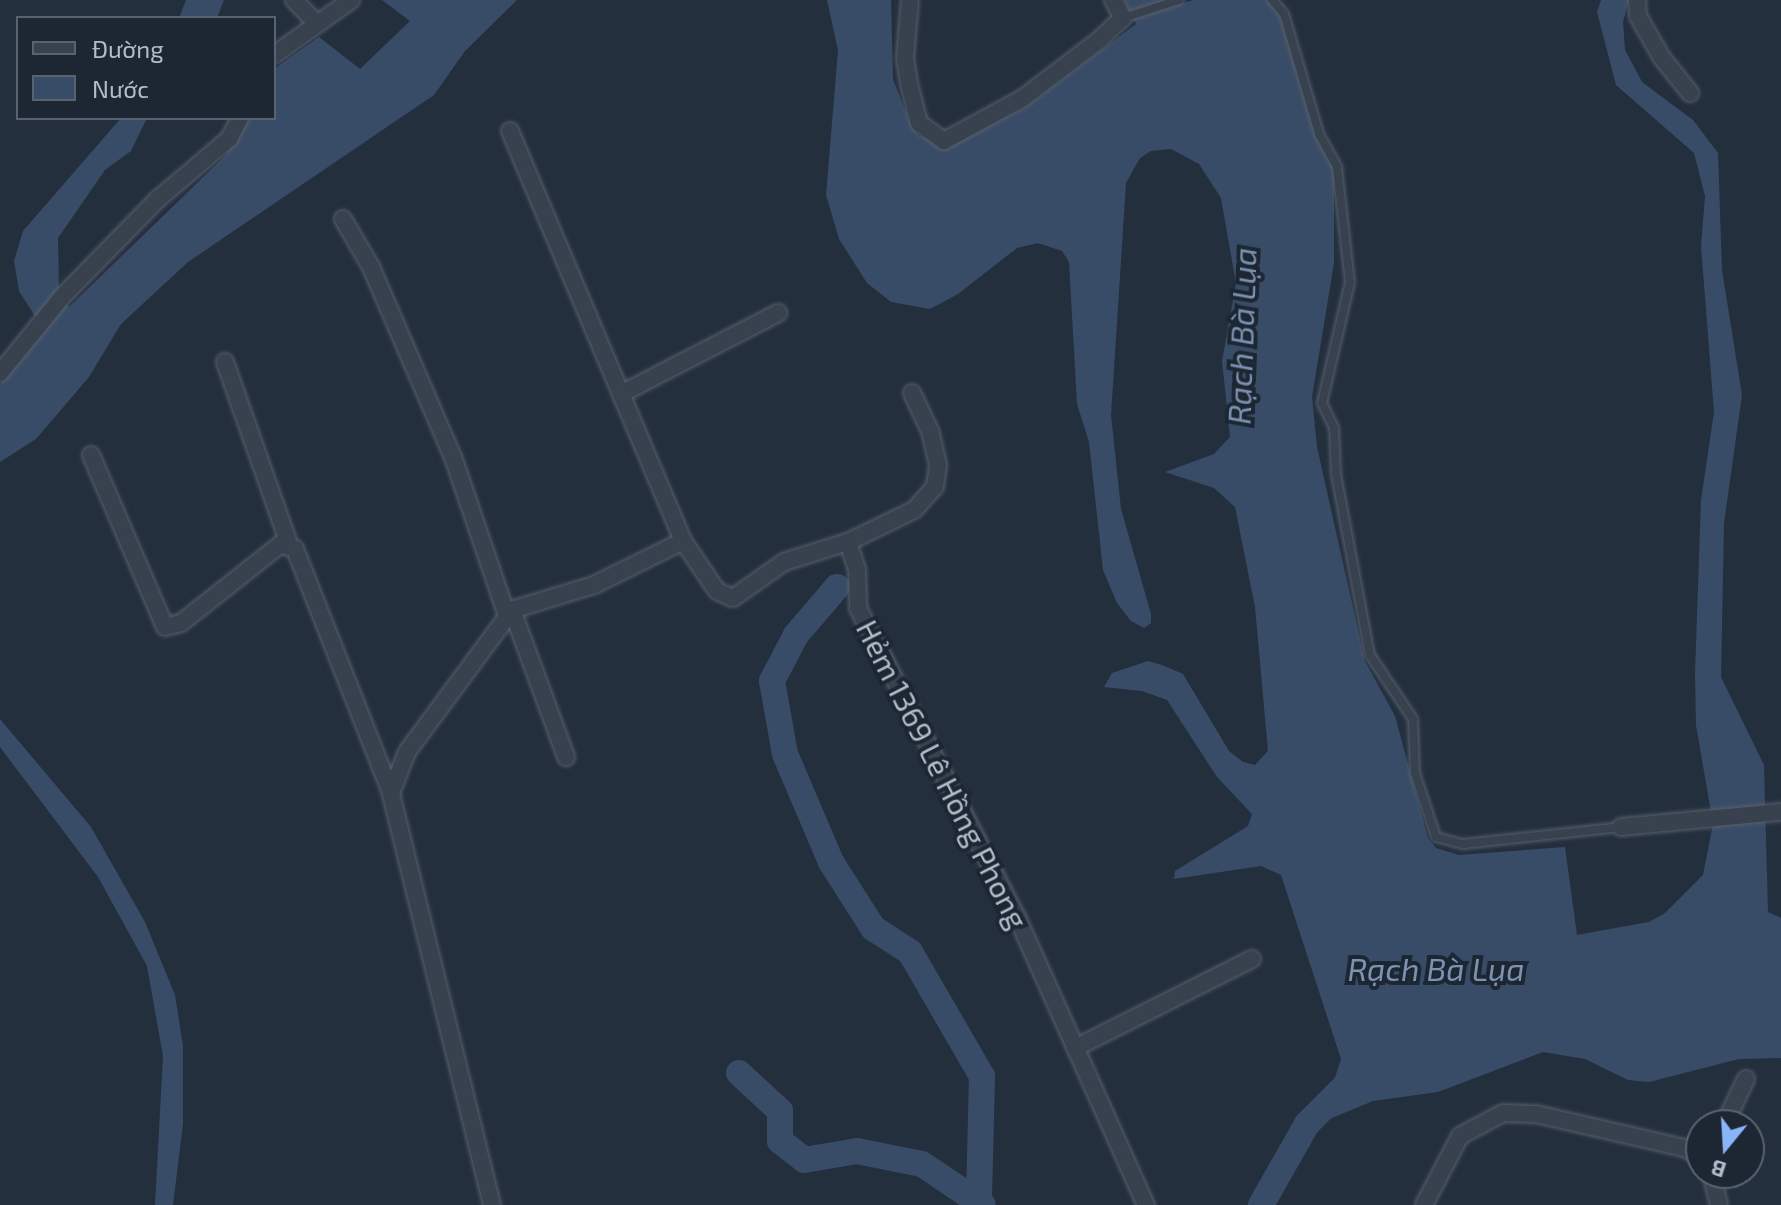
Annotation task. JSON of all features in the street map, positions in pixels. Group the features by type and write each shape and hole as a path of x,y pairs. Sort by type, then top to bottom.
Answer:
{"street":[{"path":"294,0 316,23"},
{"path":"276,53 351,0"},
{"path":"910,0 905,58 909,84 919,123 944,141 1023,98 1126,17 1113,0"},
{"path":"1637,0 1638,16 1662,58 1690,93"},
{"path":"0,373 62,297 158,199 229,139 239,120"},
{"path":"510,131 683,541 717,591 733,598 784,562 848,542 914,510 935,487 938,465 930,431 912,393"},
{"path":"343,219 371,267 453,457 566,757"},
{"path":"621,394 778,313"},
{"path":"225,362 289,544 300,558 391,793 492,1205"},
{"path":"91,455 165,627 172,629 281,544 289,544"},
{"path":"391,793 407,752 510,613 594,585 683,541"},
{"name":"Hẻm 1369 Lê Hồng Phong","path":"848,542 857,570 858,608 1017,917 1146,1205"},
{"path":"1621,827 1774,813"},
{"path":"1075,1048 1252,959"},
{"path":"1732,1109 1746,1079"},
{"path":"1424,1205 1460,1136 1503,1113 1536,1114 1685,1149"}],"lane":[{"path":"1126,17 1179,0"},
{"path":"1272,0 1284,14 1319,134 1337,167 1350,282 1322,403 1334,428 1336,474 1370,655 1413,719 1415,773 1436,837 1463,844 1621,827"}],"water":[{"path":"186,0 224,0 218,16 180,16"},
{"path":"382,0 517,0 465,51 434,95 188,262 121,324 89,377 36,439 0,462 0,384 43,329 19,291 14,261 23,231 119,120 146,120 131,151 105,170 58,238 59,291 69,307 226,155 246,120 276,120 276,68 319,37 360,69 410,21"},
{"name":"Rạch Bà Lụa","path":"827,0 891,0 893,79 909,120 918,135 950,146 1024,108 1136,24 1124,0 1175,0 1177,5 1193,0 1268,0 1282,15 1319,142 1334,170 1334,263 1312,397 1317,447 1365,661 1395,716 1428,838 1436,848 1459,855 1565,847 1577,935 1649,922 1665,913 1703,875 1713,824 1696,725 1695,673 1701,500 1714,412 1701,246 1705,196 1694,153 1616,85 1597,12 1601,0 1629,0 1623,22 1625,50 1642,82 1693,120 1718,153 1722,270 1742,395 1724,523 1721,677 1764,765 1768,912 1781,918 1781,1058 1739,1059 1649,1082 1628,1080 1585,1059 1543,1052 1438,1092 1373,1101 1327,1120 1322,1118 1341,1059 1281,875 1261,866 1174,879 1175,871 1248,826 1252,814 1217,777 1167,700 1142,691 1104,687 1112,673 1148,661 1162,665 1183,674 1229,751 1243,762 1255,765 1268,751 1255,607 1235,507 1214,488 1165,472 1214,454 1230,437 1222,361 1236,284 1221,198 1199,164 1171,149 1151,151 1140,158 1126,183 1111,415 1121,509 1151,614 1151,623 1144,628 1131,621 1117,603 1103,570 1089,442 1077,404 1069,262 1062,251 1038,243 1017,248 958,294 930,309 891,302 867,283 839,239 826,195 838,50"},
{"path":"0,719 91,827 145,922 175,995 183,1046 183,1124 173,1205 155,1205 163,1056 147,966 98,877 0,747"}],"waterway":[{"path":"837,587 796,635 772,681 785,754 831,862 873,928 910,952 982,1076 979,1200"},
{"path":"739,1073 780,1111 780,1141 804,1160 857,1151 922,1164 983,1205"},
{"path":"1261,1205 1307,1124 1345,1086"}]}
